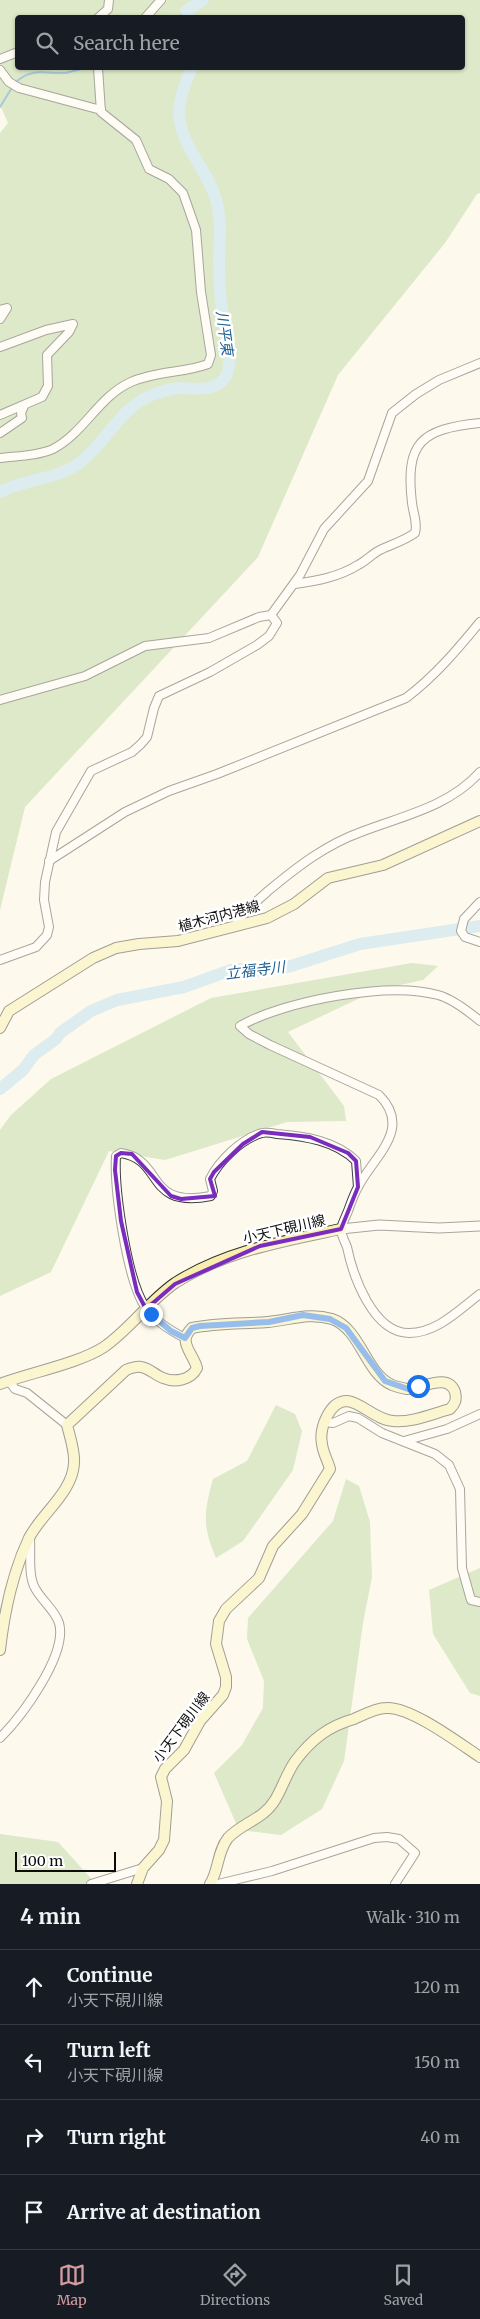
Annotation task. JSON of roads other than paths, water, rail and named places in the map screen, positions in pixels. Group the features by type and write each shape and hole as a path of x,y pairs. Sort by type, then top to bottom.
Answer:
{"main road":[{"name":"植木河内港線","path":"0,1028 9,1011 92,958 116,948 178,941 266,918 287,908 328,878 384,865 480,821"},
{"name":"小天下硯川線","path":"4,1383 68,1362 103,1347 175,1284 220,1260 260,1246 341,1229"},
{"path":"0,1650 4,1618 30,1537 67,1485 73,1471 74,1453 67,1425 126,1370 142,1367 163,1378 173,1380 185,1379 194,1374 197,1368 195,1359 185,1345 185,1338 192,1328 269,1322 303,1315 330,1319 346,1328 385,1381 408,1389 436,1382 446,1383 453,1388 456,1395 455,1404 450,1409 402,1422 390,1421 372,1415 357,1404 346,1401 336,1405 329,1411 325,1422"},
{"name":"小天下硯川線","path":"137,1884 143,1868 159,1850 164,1840 167,1801 161,1777 165,1769 184,1750 200,1721 223,1695 226,1687 226,1677 216,1644 219,1621 226,1608 259,1578 273,1546 302,1514 325,1480 330,1469 321,1441 325,1422"},
{"path":"210,1884 226,1841 234,1832 267,1810 275,1802 296,1760 316,1737 334,1725 386,1708 398,1710 417,1717 480,1757"}],"street":[{"path":"101,15 108,9 109,0"},
{"path":"148,15 161,0"},
{"path":"0,59 15,53"},
{"path":"0,70 9,82 19,88 101,110 136,140 149,169 169,180 183,194 196,230 201,292 211,355 208,364 201,368 158,374 131,382 108,398 72,435 52,449 0,458"},
{"path":"98,70 101,110"},
{"path":"0,310 7,308 0,319"},
{"path":"0,347 46,330 74,324 47,355 48,386 42,397 0,415"},
{"path":"0,700 85,676 145,646 209,638 259,617 271,615 295,584 324,529 368,481 392,413 416,394 439,380 480,363"},
{"path":"0,433 22,418 24,406"},
{"path":"295,584 318,580 358,566 379,551 404,541 415,533 409,474 417,449 423,440 438,430 450,426 480,423"},
{"path":"0,960 36,947 47,934 49,927 44,900 49,861 56,832 90,771 132,752 141,744 147,737 159,696 244,654 269,636 277,622 271,615"},
{"path":"49,861 125,812 169,791 217,774 406,698 426,682 453,655 480,622"},
{"path":"234,927 242,914 305,860 360,832 425,810 459,791 480,772"},
{"path":"480,902 464,919 461,931 465,937 480,942"},
{"path":"480,1021 468,1011 438,995 391,990 323,1000 256,1017 240,1026 249,1034 270,1046 378,1095 386,1102 392,1115 390,1135 386,1146 358,1187 341,1229 350,1266 371,1308 383,1324 395,1331 407,1333 429,1330 480,1294"},
{"path":"185,1338 171,1331 146,1309 137,1292 120,1221 115,1170 116,1156 121,1152 132,1154 140,1160 171,1196 195,1199 211,1196 214,1191 210,1179 214,1172 225,1158 243,1144 262,1132 294,1134 310,1137 348,1153 356,1161 358,1187"},
{"path":"341,1229 379,1225 439,1228 480,1226"},
{"path":"4,1383 15,1390 26,1393 67,1425"},
{"path":"404,1441 447,1429 480,1414"},
{"path":"325,1422 333,1423 349,1416 358,1418 382,1433 436,1454 449,1465 456,1476 460,1489 463,1521 462,1568 471,1600 480,1602"},
{"path":"0,1738 27,1705 58,1649 62,1634 58,1620 34,1588 30,1537"},
{"path":"218,1884 272,1871 350,1844 387,1836 400,1839 414,1853 395,1884"},
{"path":"91,1884 143,1868"}],"waterway":[{"path":"188,15 186,11 203,0"},
{"path":"181,15 186,11"},
{"path":"16,82 28,74 39,72 65,73 77,70"},
{"name":"川平東","path":"0,492 19,484 59,473 78,464 88,456 121,418 140,401 171,389 208,388 219,383 227,375 229,356 220,294 219,211 216,198 208,180 186,140 180,118 181,96 191,70"},
{"path":"0,107 13,86"},
{"name":"立福寺川","path":"0,1089 23,1070 34,1055 56,1039 60,1033 91,1011 117,1000 184,987 231,970 262,971 291,966 360,944 480,926"}]}
